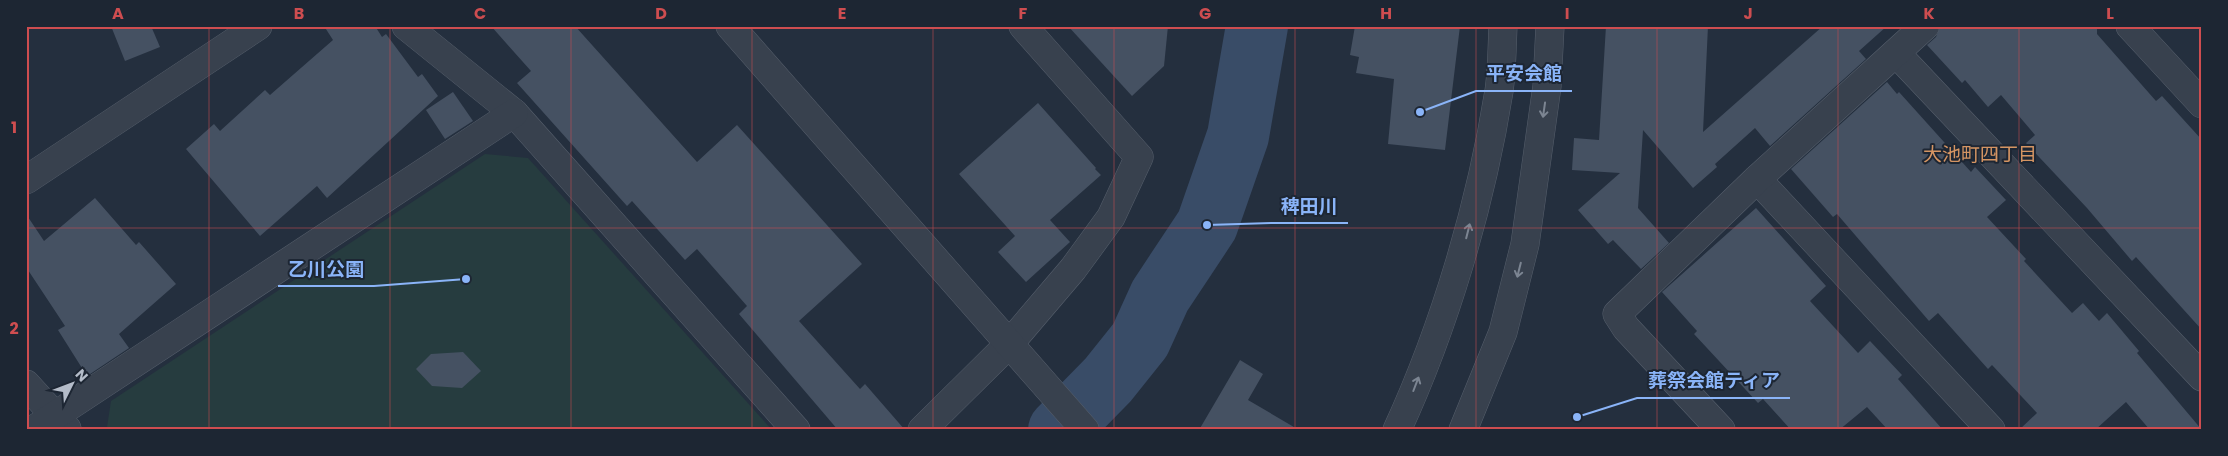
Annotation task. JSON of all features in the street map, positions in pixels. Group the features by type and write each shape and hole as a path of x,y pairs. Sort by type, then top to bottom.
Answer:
{"street":[{"path":"26,180 258,26"},
{"path":"406,26 514,113 796,430"},
{"path":"730,26 1086,430"},
{"path":"922,430 1010,343 1073,269 1111,217 1139,157 1022,26"},
{"path":"1397,430 1443,315 1466,238 1499,90 1503,26"},
{"path":"1463,430 1503,332 1525,244 1547,86 1550,26"},
{"path":"1721,430 1626,328 1617,314 1757,179 1925,26"},
{"path":"2130,26 2202,104"},
{"path":"1896,53 2202,377"},
{"path":"26,384 52,425 514,113"},
{"path":"1757,179 1991,430"}],"green space":[{"path":"485,154 528,158 772,430 110,430 107,427 111,401"}],"building":[{"path":"111,26 151,26 160,47 125,61"},
{"path":"324,26 375,26 382,37 386,34 418,77 422,74 438,96 327,198 317,186 260,236 186,149 214,124 220,131 265,90 270,95 333,40"},
{"path":"491,26 575,26 697,162 737,125 862,264 799,321 860,389 865,384 905,430 838,430 739,314 747,306 697,249 685,260 632,201 627,206 517,83 531,71"},
{"path":"1068,26 1168,26 1164,66 1132,96"},
{"path":"1355,26 1460,26 1445,150 1388,144 1394,79 1356,73 1359,57 1350,55"},
{"path":"1606,26 1708,26 1703,132 1823,26 1887,26 1859,51 1866,59 1770,146 1755,128 1715,164 1717,167 1693,188 1643,130 1638,208 1669,243 1641,269 1613,240 1608,244 1578,210 1620,173 1572,170 1574,138 1599,140"},
{"path":"1940,26 2097,26 2097,34 2156,101 2162,96 2202,140 2202,330 2136,257 2132,261 2087,208 2026,143 2035,135 2001,95 1988,107 1965,80 1962,83 1927,45 1936,37"},
{"path":"1887,82 1897,94 1899,92 1971,172 1975,167 2006,200 1987,217 2026,259 2024,261 2072,313 2083,303 2099,321 2107,313 2139,351 2137,353 2202,430 2150,430 2126,402 2095,430 2019,430 2037,413 1992,365 1988,369 1938,313 1929,321 1837,214 1833,217 1791,169"},
{"path":"453,92 473,121 445,139 426,110"},
{"path":"1038,103 1101,175 1050,220 1070,242 1026,282 998,252 1015,236 959,174"},
{"path":"95,198 136,245 139,242 176,284 119,334 129,348 87,376 58,330 65,326 26,267 26,214 44,241"},
{"path":"1756,208 1826,286 1810,301 1858,353 1870,341 1902,375 1898,379 1943,430 1888,430 1867,407 1839,430 1791,430 1763,399 1758,403 1694,334 1697,331 1662,292"},
{"path":"463,352 481,371 462,388 432,386 416,369 431,354"},
{"path":"1240,360 1263,374 1248,400 1299,430 1199,430"}],"waterway":[{"path":"1059,430 1108,380 1140,340 1160,296 1207,225 1238,136 1257,26"}],"place":[{"name":"平安会館","path":"1420,112"},
{"name":"稗田川","path":"1207,225"},
{"name":"乙川公園","path":"466,279"},
{"name":"葬祭会館ティア","path":"1577,417"}],"district":[{"name":"大池町四丁目","path":"1980,154"}]}
